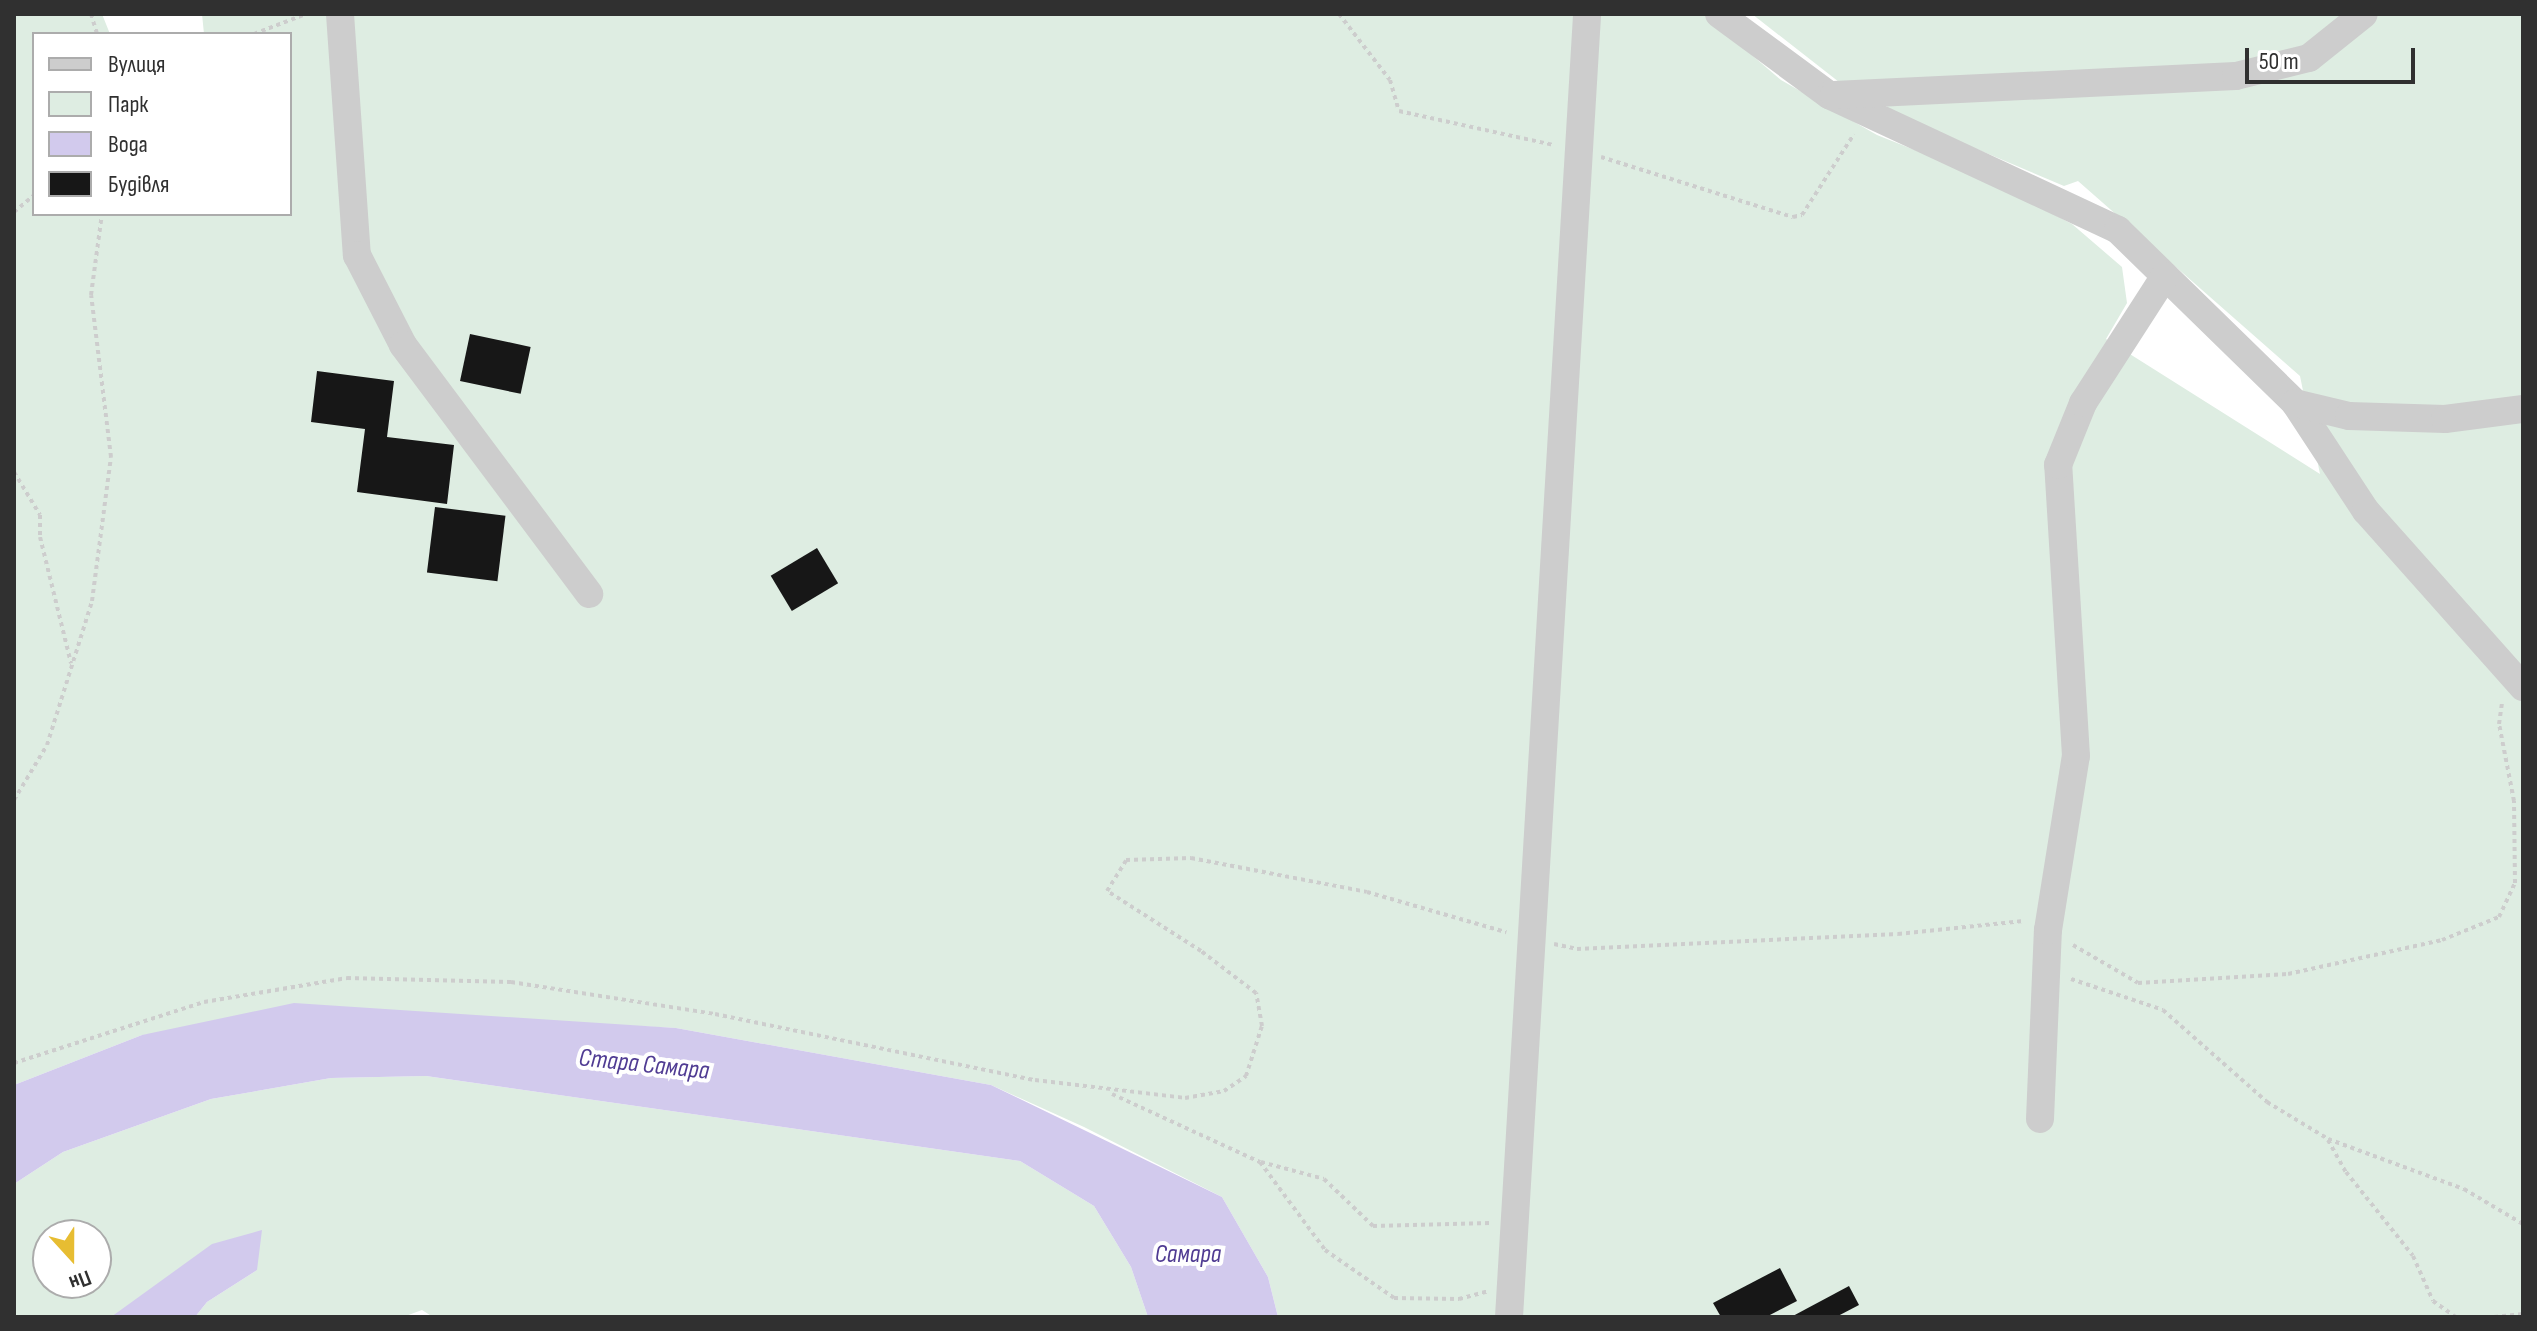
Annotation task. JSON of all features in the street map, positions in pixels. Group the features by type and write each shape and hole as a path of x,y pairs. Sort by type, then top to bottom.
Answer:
{"lane":[{"path":"340,14 357,255 403,345 589,594"},
{"path":"1509,1317 1587,14"},
{"path":"1719,14 1829,95 2118,230 2295,403 2366,511 2515,678"},
{"path":"1829,95 2236,76 2309,58 2364,14"},
{"path":"2040,1119 2048,930 2076,756 2058,465 2083,403 2165,276"},
{"path":"2295,403 2349,416 2397,418 2445,419 2523,409"}],"path":[{"path":"259,32 306,14"},
{"path":"1339,14 1390,80 1399,111 1581,151 1793,217 1802,215 1866,113"},
{"path":"14,212 32,197"},
{"path":"14,800 47,745 92,601 111,457 91,295 102,216"},
{"path":"14,472 40,515 40,537 64,616 72,666"},
{"path":"14,1063 204,1002 347,978 511,982 715,1014 1107,1091 1185,1098 1224,1091 1246,1076 1262,1026 1256,993 1201,951 1107,891 1126,860 1191,858 1367,892 1533,940 1577,949 1898,934 2031,920 2138,983 2288,974 2442,940 2499,917 2515,883 2514,801 2499,724 2515,678"},
{"path":"2066,969 2072,982 2163,1010 2267,1102 2328,1139 2464,1189 2523,1224"},
{"path":"1107,1091 1260,1162 1324,1179 1373,1226 1489,1224 1516,1207"},
{"path":"2328,1139 2346,1172 2413,1256 2433,1301 2456,1317"},
{"path":"1260,1162 1325,1250 1394,1298 1459,1299 1511,1285"},
{"path":"2494,1317 2523,1314"}],"green space":[{"path":"14,14 102,14 109,32 32,32 32,216 292,216 292,32 204,32 202,14 1704,14 1781,80 1877,135 1980,176 2072,224 2122,267 2127,303 2106,339 2320,474 2300,376 2078,181 2064,186 1887,111 1887,98 1839,82 1752,14 2523,14 2523,1317 1278,1317 1268,1277 1222,1197 1084,1127 991,1085 676,1028 514,1020 142,1035 14,1085"},
{"path":"426,1076 1020,1161 1094,1206 1131,1267 1148,1317 433,1317 422,1310 403,1317 195,1317 207,1302 257,1270 111,1317 14,1317 14,1184 63,1152 211,1099 331,1078"}],"water":[{"name":"Самара","path":"294,1003 676,1028 991,1085 1222,1197 1268,1277 1278,1317 1148,1317 1131,1267 1094,1206 1020,1161 426,1076 331,1078 211,1099 63,1152 14,1184 14,1085 142,1035"},
{"path":"262,1230 257,1270 207,1302 195,1317 111,1317 212,1244"}],"building":[{"path":"470,334 531,347 521,394 460,381"},
{"path":"317,371 394,381 387,437 454,445 447,504 357,492 365,429 311,422"},
{"path":"435,507 505,516 497,581 427,573"},
{"path":"817,548 838,583 792,611 771,576"},
{"path":"1780,1268 1797,1301 1766,1317 1721,1317 1713,1303"},
{"path":"1849,1286 1859,1305 1836,1317 1791,1317"}],"water label":[{"name":"Стара Самара","path":"644,1065"}]}
